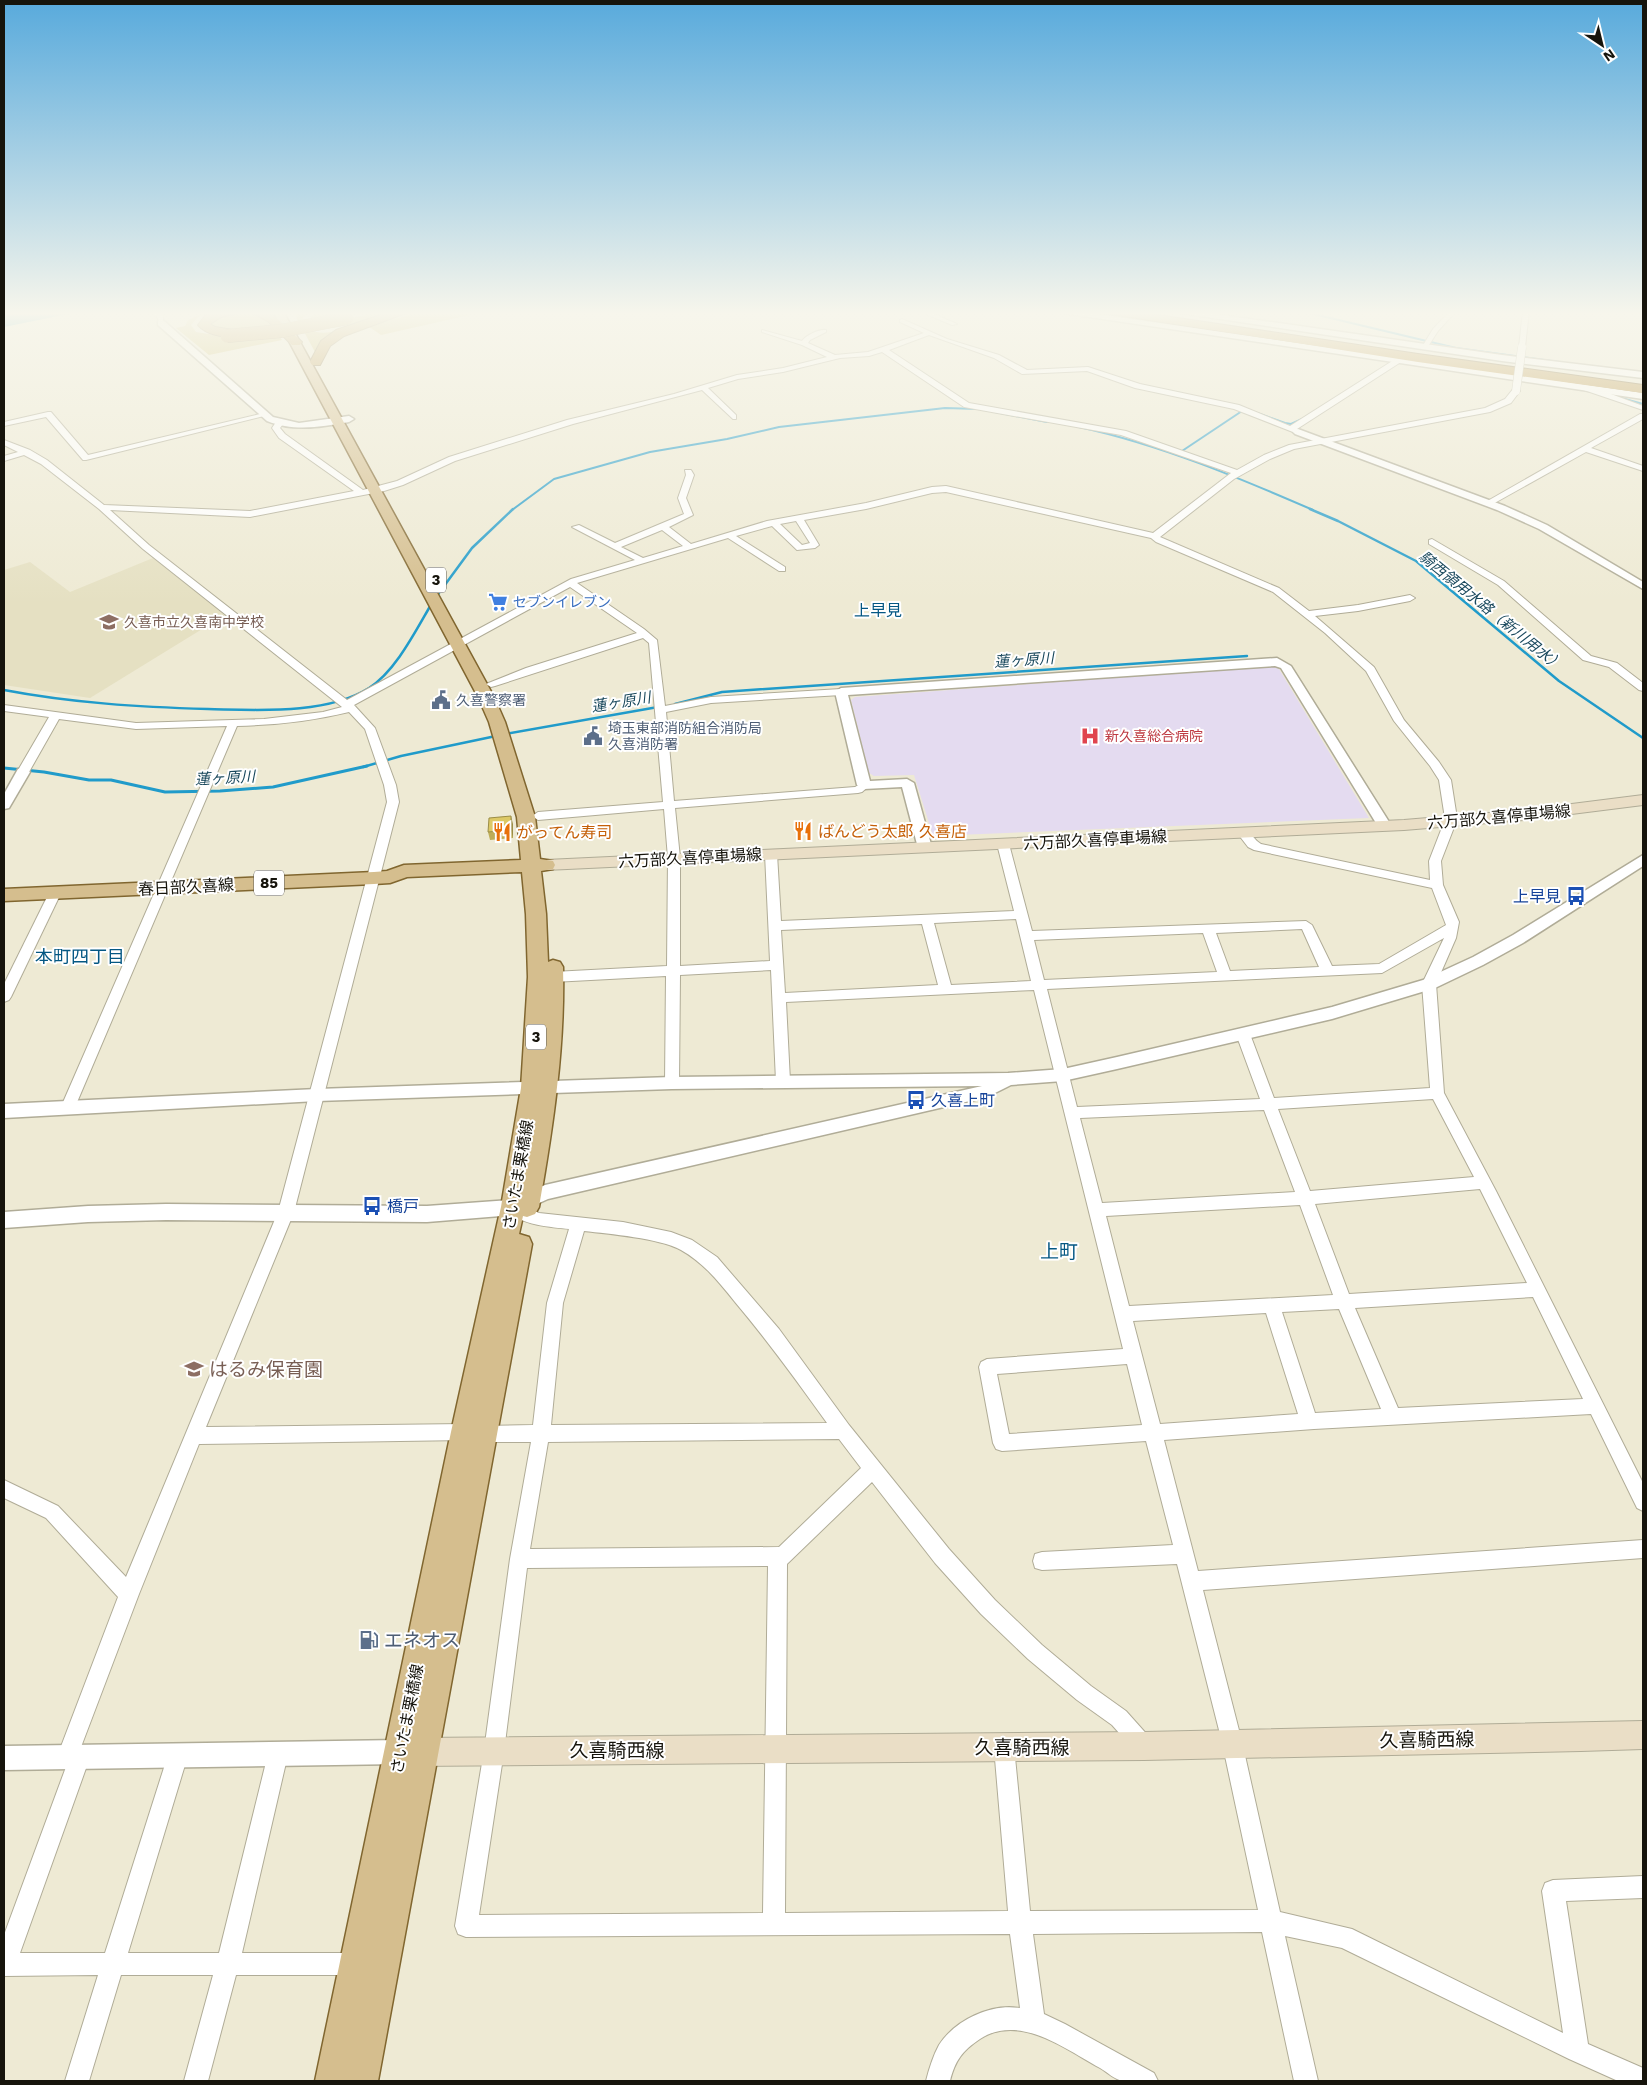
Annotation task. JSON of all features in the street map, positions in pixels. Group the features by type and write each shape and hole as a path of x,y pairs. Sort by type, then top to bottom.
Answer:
{"main road":[{"name":"さいたま栗橋線","path":"336,408 343,420"},
{"name":"さいたま栗橋線","path":"338,408 373,490 463,641 491,684 513,732 528,776 538,816 539,865 536,914 539,1088"},
{"name":"さいたま栗橋線","path":"360,2081 411,1752 474,1433 522,1206 553,977 539,865 503,741 463,641"},
{"name":"六万部久喜停車場線","path":"539,865 1244,834 1448,822 1526,816 1643,800"},
{"name":"春日部久喜線","path":"4,896 374,878 390,877 404,871 539,865"},
{"name":"久喜騎西線","path":"411,1752 1144,1746 1232,1742 1543,1739 1643,1735"},
{"name":"さいたま栗橋線","path":"333,2081 356,1964 411,1752"}],"street":[{"path":"257,408 279,424 304,426 343,420"},
{"path":"102,507 250,514 400,483 442,463 474,452 570,422 624,408"},
{"path":"724,408 733,417"},
{"path":"985,408 1123,433 1235,475"},
{"path":"1239,408 1543,526 1643,586"},
{"path":"1294,430 1325,408"},
{"path":"1154,536 1161,533 1235,475 1292,447 1491,408"},
{"path":"4,424 48,414 86,458 264,415"},
{"path":"1488,504 1643,416"},
{"path":"279,424 276,428 282,436 373,490"},
{"path":"4,442 44,462 102,507 146,547 348,707 370,728 382,759 393,802 286,1212 196,1436 129,1594 4,1964 356,1964"},
{"path":"1586,449 1643,469"},
{"path":"4,459 27,452"},
{"path":"615,546 689,515 682,498 690,476 688,472"},
{"path":"6,710 136,726 233,724 322,715 348,707 463,641 570,583 774,523 866,506 932,490 946,489 1154,536 1159,540 1268,586 1307,614 1370,669 1399,721 1435,764 1445,780 1450,812 1447,830 1435,861 1437,885 1453,922 1450,938 1428,984 1437,1093 1484,1182 1643,1502"},
{"path":"774,523 800,548 815,545 798,518"},
{"path":"576,527 643,561"},
{"path":"663,527 690,547"},
{"path":"729,535 782,569"},
{"path":"1432,542 1501,583 1587,658 1613,666 1643,688"},
{"path":"570,583 654,642 671,805 674,858 672,1083"},
{"path":"1307,614 1358,608 1410,598"},
{"path":"491,684 541,666 592,652 644,634"},
{"path":"661,708 710,700 1277,662 1285,666 1384,825"},
{"path":"841,692 864,785"},
{"path":"4,805 56,715"},
{"path":"68,1107 233,724"},
{"path":"538,816 858,790 864,785 907,783 925,848"},
{"path":"1244,834 1252,844 1258,847 1437,885"},
{"path":"1003,844 1232,1742 1306,2081"},
{"path":"771,854 783,1081"},
{"path":"4,1110 317,1095 672,1083 1008,1079 1063,1075 1372,1002 1428,984 1478,961 1518,939 1643,860"},
{"path":"4,997 55,893"},
{"path":"774,926 1021,915"},
{"path":"928,919 946,989"},
{"path":"1027,936 1306,925 1327,970"},
{"path":"778,998 1382,968 1452,927"},
{"path":"1208,929 1225,975"},
{"path":"553,977 776,965"},
{"path":"1243,1034 1344,1302 1393,1416"},
{"path":"4,1221 98,1214 286,1212 427,1214 522,1206 567,1187 987,1091 1008,1079"},
{"path":"1072,1112 1270,1104 1437,1093"},
{"path":"1097,1210 1306,1198 1484,1182"},
{"path":"522,1206 538,1219 623,1229 671,1240 686,1245 711,1262 773,1334 843,1431 942,1556 988,1607 1035,1652 1084,1693 1119,1718 1144,1746"},
{"path":"579,1224 555,1303 541,1433 519,1559 494,1751 466,1926 1270,1921 1344,1937 1577,2051 1643,2080"},
{"path":"1123,1314 1272,1307 1536,1290"},
{"path":"1272,1307 1308,1421"},
{"path":"1134,1356 987,1367 1002,1444 1308,1421 1594,1406"},
{"path":"196,1436 843,1431"},
{"path":"519,1559 784,1556 873,1469"},
{"path":"4,1489 52,1512 129,1594"},
{"path":"1191,1581 1643,1549"},
{"path":"1042,1561 1184,1554"},
{"path":"774,1924 778,1556"},
{"path":"1004,1747 1020,1923 1033,2021"},
{"path":"4,1758 411,1752"},
{"path":"196,2081 228,1964 278,1754"},
{"path":"77,2081 178,1756"},
{"path":"1577,2051 1553,1891 1643,1887"},
{"path":"938,2081 944,2056 973,2029 986,2022 1019,2018 1051,2028 1146,2081"}],"shaded area":[{"name":"久喜市立久喜南中学校","path":"153,558 225,615 90,698 4,685 4,570 30,562 70,592"},
{"name":"新久喜総合病院","path":"1272,666 1279,669 1369,818 933,836 914,775 874,776 869,773 851,700 855,697"}],"building":[{"path":"511,816 511,830 488,832 489,818"}],"waterway":[{"name":"騎西領用水路（新川用水）","path":"512,510 554,479 650,452 727,439 779,427 942,408"},
{"name":"騎西領用水路（新川用水）","path":"955,408 978,409"},
{"path":"1246,409 1285,423 1291,424 1302,419"},
{"path":"1182,451 1242,411"},
{"name":"騎西領用水路（新川用水）","path":"995,412 1047,422"},
{"name":"騎西領用水路（新川用水）","path":"1079,427 1169,452 1313,510"},
{"name":"騎西領用水路（新川用水）","path":"436,597 472,548 513,509"},
{"name":"騎西領用水路（新川用水）","path":"1310,509 1338,521 1416,561 1559,681 1643,738"},
{"name":"騎西領用水路（新川用水）","path":"4,690 80,701 182,708 270,710 312,707 333,703 352,697 379,681 397,661 432,603"},
{"name":"蓮ヶ原川","path":"675,704 722,692 1247,656"},
{"name":"蓮ヶ原川","path":"505,734 658,707"},
{"name":"蓮ヶ原川","path":"365,767 401,756 496,736"},
{"name":"蓮ヶ原川","path":"4,768 44,772 89,780 111,780 165,792 220,791 273,787 365,767"}],"place":[{"name":"セブンイレブン","path":"498,602"},
{"name":"久喜市立久喜南中学校","path":"109,622"},
{"name":"久喜警察署","path":"441,700"},
{"name":"埼玉東部消防組合消防局 久喜消防署","path":"593,736"},
{"name":"新久喜総合病院","path":"1090,736"},
{"name":"ばんどう太郎 久喜店","path":"803,831"},
{"name":"がってん寿司","path":"502,832"},
{"name":"上早見","path":"1576,896"},
{"name":"久喜上町","path":"916,1100"},
{"name":"橋戸","path":"372,1206"},
{"name":"はるみ保育園","path":"194,1369"},
{"name":"エネオス","path":"369,1640"}],"district":[{"name":"上早見","path":"878,610"},
{"name":"本町四丁目","path":"80,956"},
{"name":"上町","path":"1059,1251"}]}
